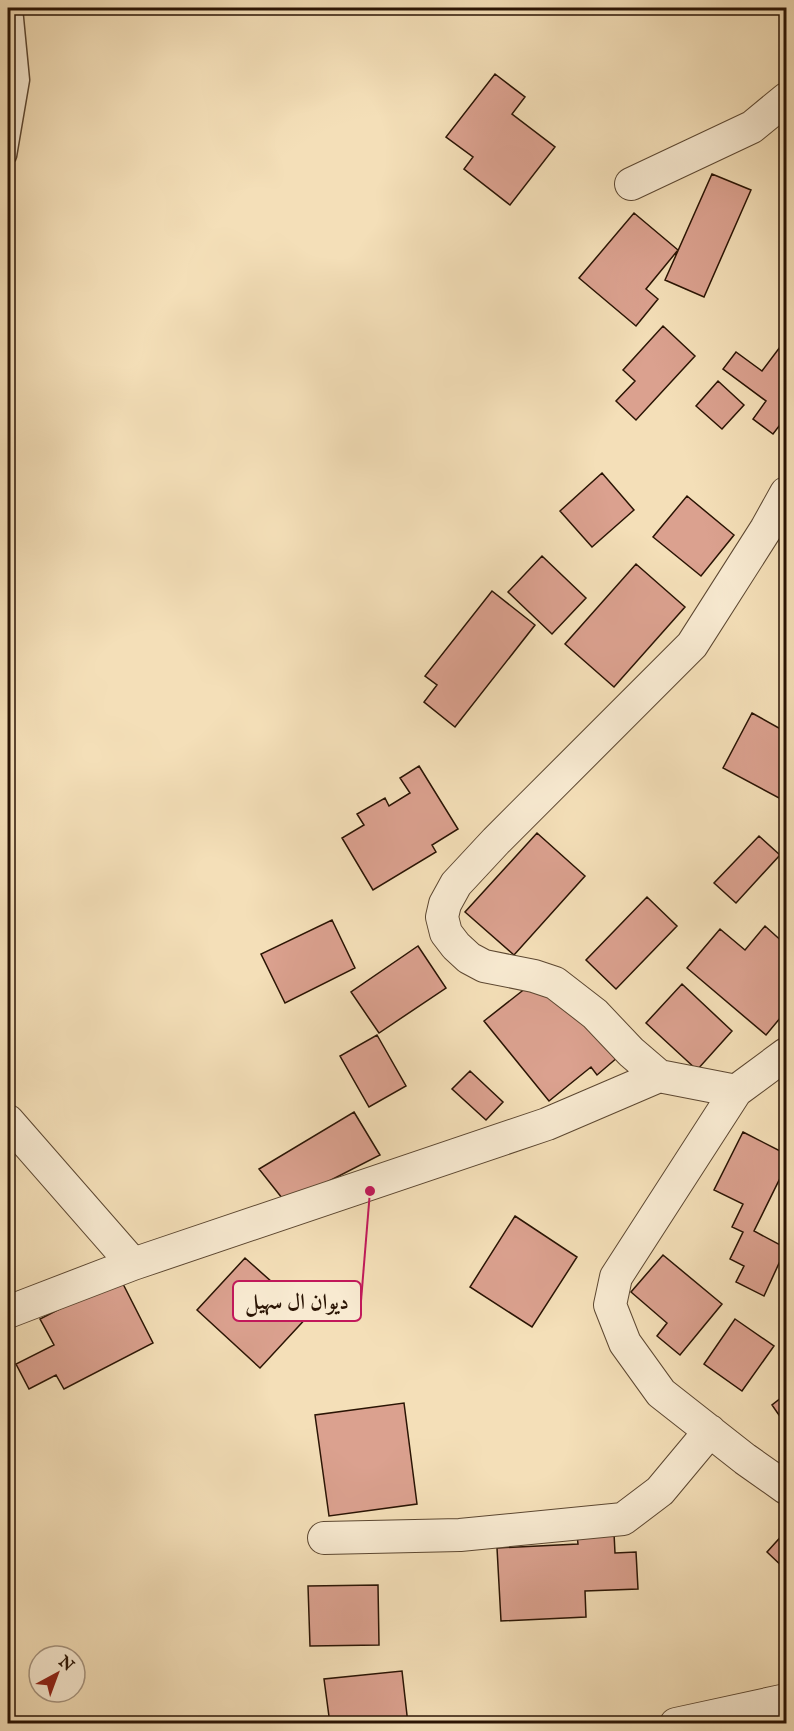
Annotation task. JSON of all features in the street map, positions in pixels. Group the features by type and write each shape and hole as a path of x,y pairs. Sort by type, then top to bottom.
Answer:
{"street":[{"path":"631,184 752,127 786,99"},
{"path":"736,1091 659,1076 631,1052 595,1014 555,983 534,975 484,966 470,958 446,933 442,917 445,904 456,884 692,645 766,529 786,493"},
{"path":"786,1054 736,1091 616,1277 610,1305 625,1343 661,1393 786,1488"},
{"path":"8,1312 133,1264 547,1124 659,1076"},
{"path":"8,1121 133,1264"},
{"path":"324,1538 460,1535 624,1519 660,1491 710,1431"},
{"path":"676,1724 786,1700"}],"lane":[{"path":"8,156 21,80 14,8"}],"building":[{"path":"495,74 525,97 512,114 555,147 510,205 464,169 473,157 446,137"},
{"path":"712,174 751,190 704,297 665,280"},
{"path":"634,213 678,250 646,289 658,299 636,326 579,278"},
{"path":"663,326 695,356 636,420 616,401 635,381 623,370"},
{"path":"786,339 786,417 773,434 753,419 766,401 723,369 736,352 762,371"},
{"path":"718,381 744,405 722,429 696,406"},
{"path":"602,473 634,510 592,547 560,511"},
{"path":"687,496 734,535 701,576 653,537"},
{"path":"542,556 586,598 552,634 508,592"},
{"path":"636,564 685,607 614,687 565,644"},
{"path":"492,591 535,625 455,727 424,702 437,685 425,676"},
{"path":"752,713 786,732 786,784 779,798 723,768"},
{"path":"419,766 458,829 432,845 436,852 373,890 342,838 364,825 357,814 385,798 389,806 410,793 400,778"},
{"path":"537,833 585,876 514,955 465,912"},
{"path":"759,836 780,855 736,903 714,883"},
{"path":"647,897 677,926 616,989 586,960"},
{"path":"332,920 355,968 285,1003 261,954"},
{"path":"765,926 786,945 786,1011 766,1035 687,968 720,929 745,950"},
{"path":"418,946 446,988 379,1033 351,992"},
{"path":"531,984 565,996 618,1057 597,1075 591,1067 549,1101 484,1021"},
{"path":"682,984 732,1031 697,1070 646,1023"},
{"path":"377,1035 406,1086 369,1107 340,1056"},
{"path":"470,1071 503,1102 486,1120 452,1089"},
{"path":"354,1112 380,1155 286,1203 259,1169"},
{"path":"743,1132 786,1154 786,1166 754,1231 786,1248 764,1296 736,1282 744,1266 730,1259 743,1232 732,1227 743,1204 714,1190"},
{"path":"515,1216 577,1257 532,1327 470,1287"},
{"path":"663,1255 722,1304 680,1355 657,1336 667,1323 631,1292"},
{"path":"245,1258 309,1315 260,1368 197,1310"},
{"path":"120,1278 153,1343 64,1389 56,1375 29,1389 16,1364 54,1345 40,1319"},
{"path":"735,1319 774,1346 742,1391 704,1364"},
{"path":"786,1394 786,1415 781,1418 772,1405"},
{"path":"404,1403 417,1504 329,1516 315,1415"},
{"path":"786,1531 786,1570 767,1552"},
{"path":"614,1533 615,1553 636,1552 638,1589 585,1591 586,1617 501,1621 497,1548 578,1544 577,1535"},
{"path":"378,1585 379,1645 310,1646 308,1586"},
{"path":"402,1671 408,1724 330,1724 324,1679"}],"place":[{"name":"ديوان ال سهيل","path":"370,1191"}]}
